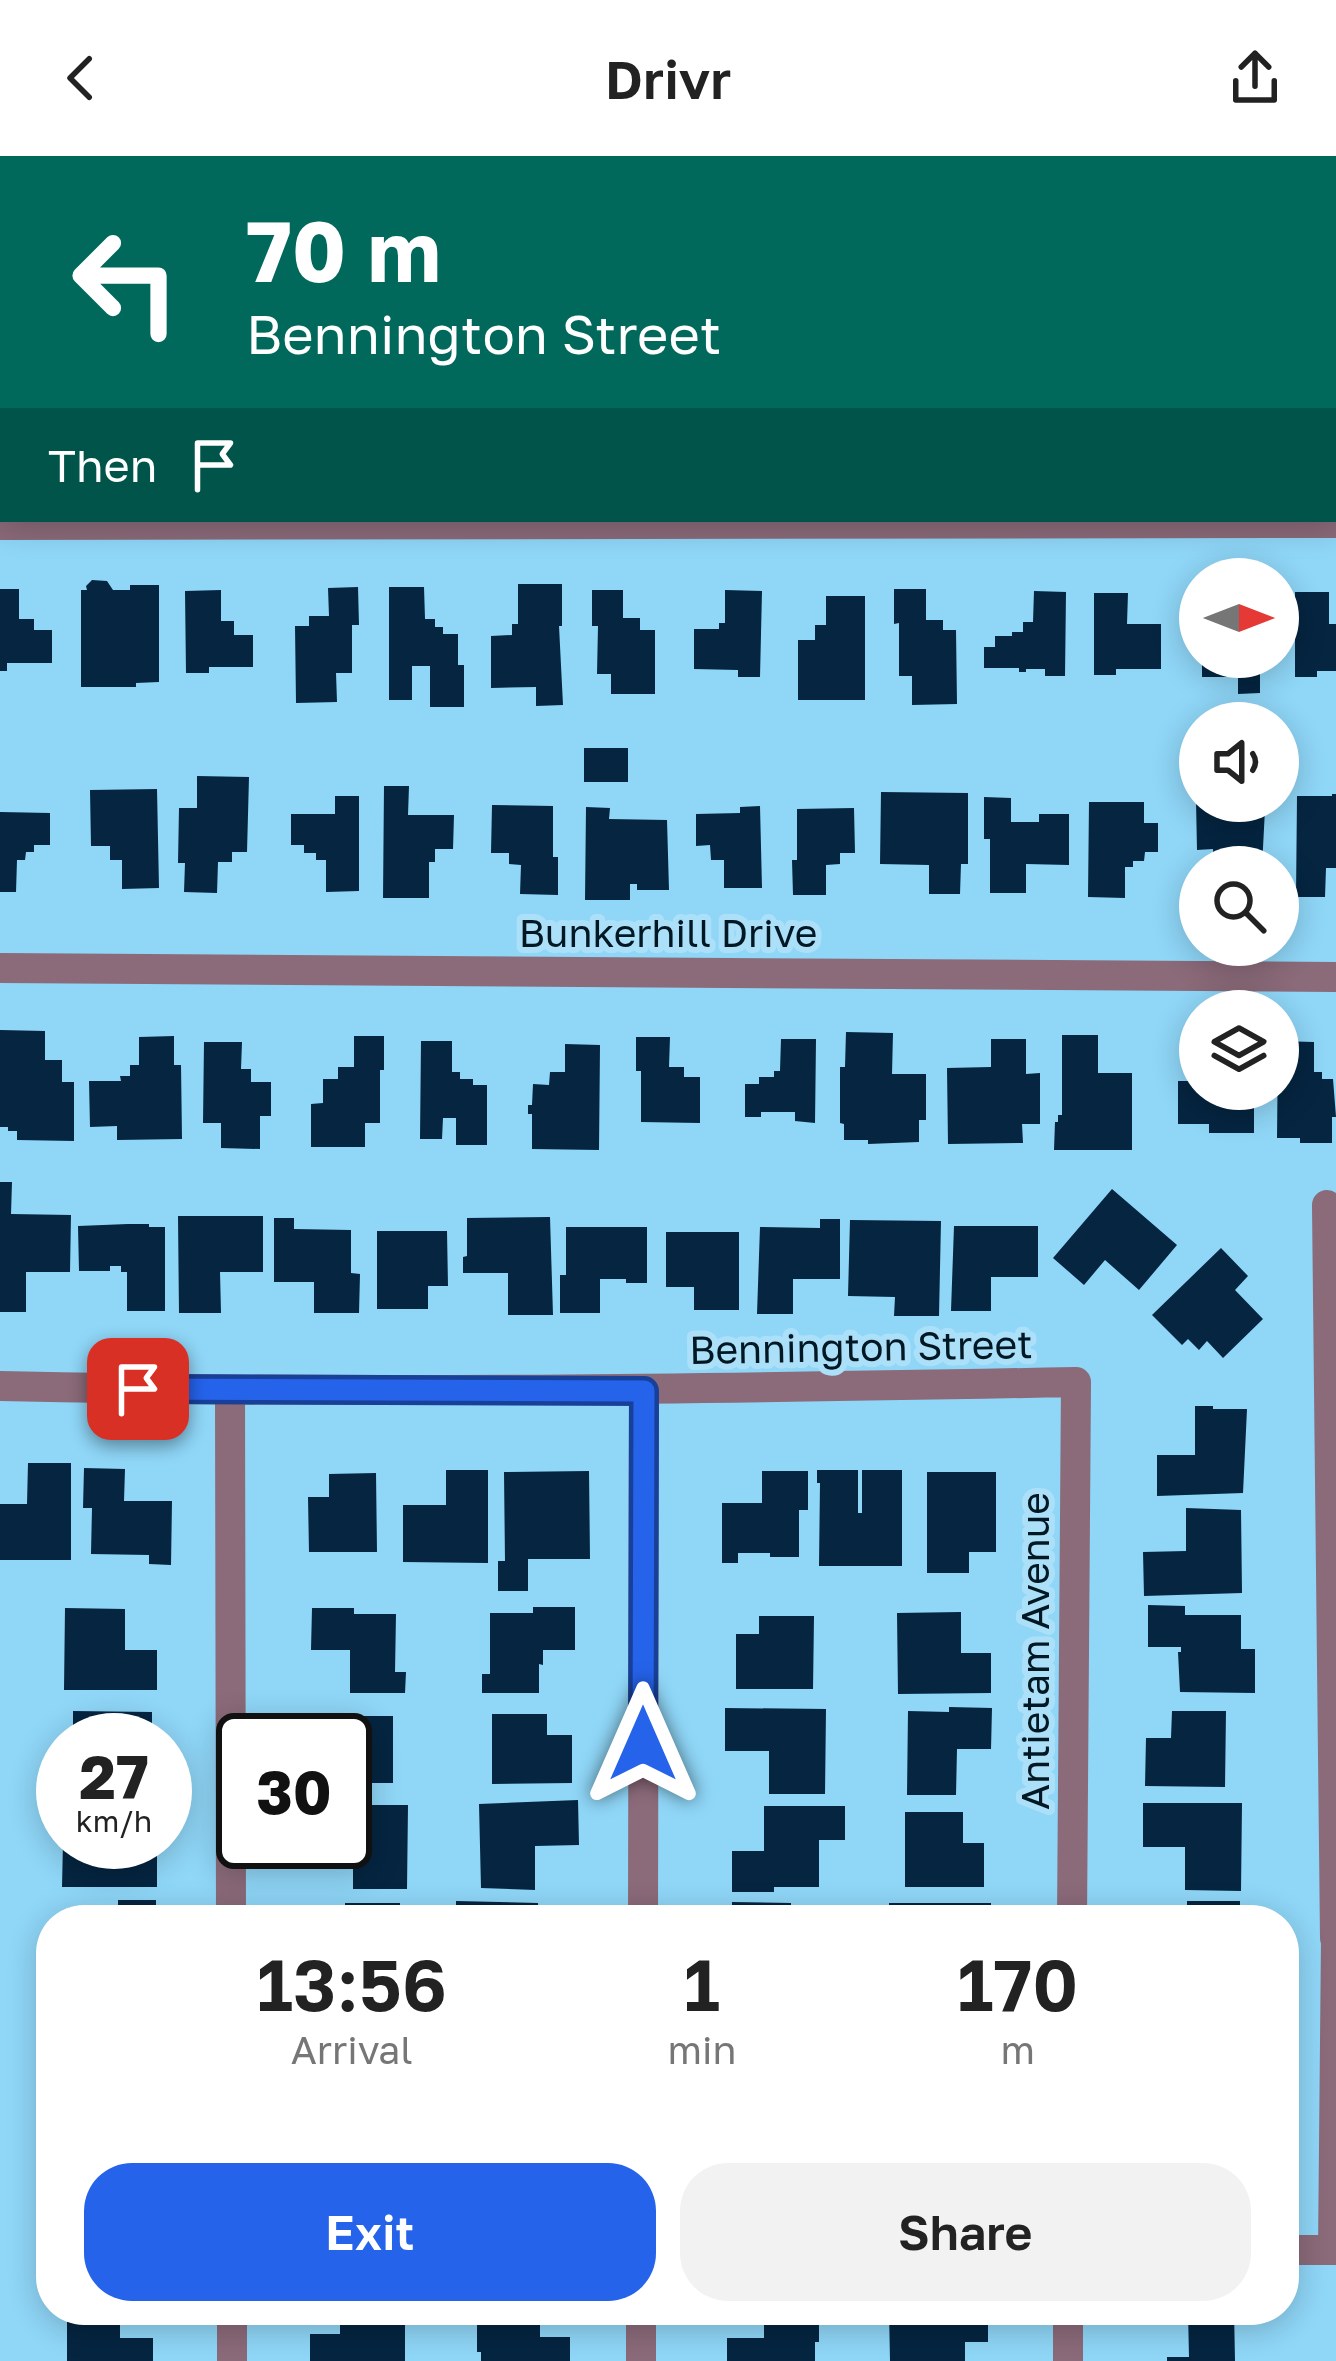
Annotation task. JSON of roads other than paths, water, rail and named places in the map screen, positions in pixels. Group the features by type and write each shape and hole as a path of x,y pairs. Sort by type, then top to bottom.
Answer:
{"street":[{"path":"0,525 1336,523"},
{"name":"Bunkerhill Drive","path":"0,968 1336,977"},
{"path":"1299,2250 1335,2250 1327,1205"},
{"name":"Bennington Street","path":"0,1386 644,1391 1076,1382"},
{"name":"Antietam Avenue","path":"1072,1905 1076,1382"},
{"path":"230,1391 231,1905"},
{"path":"643,1905 644,1391"},
{"path":"232,2325 232,2361"},
{"path":"641,2325 641,2361"},
{"path":"1068,2325 1068,2361"}]}
